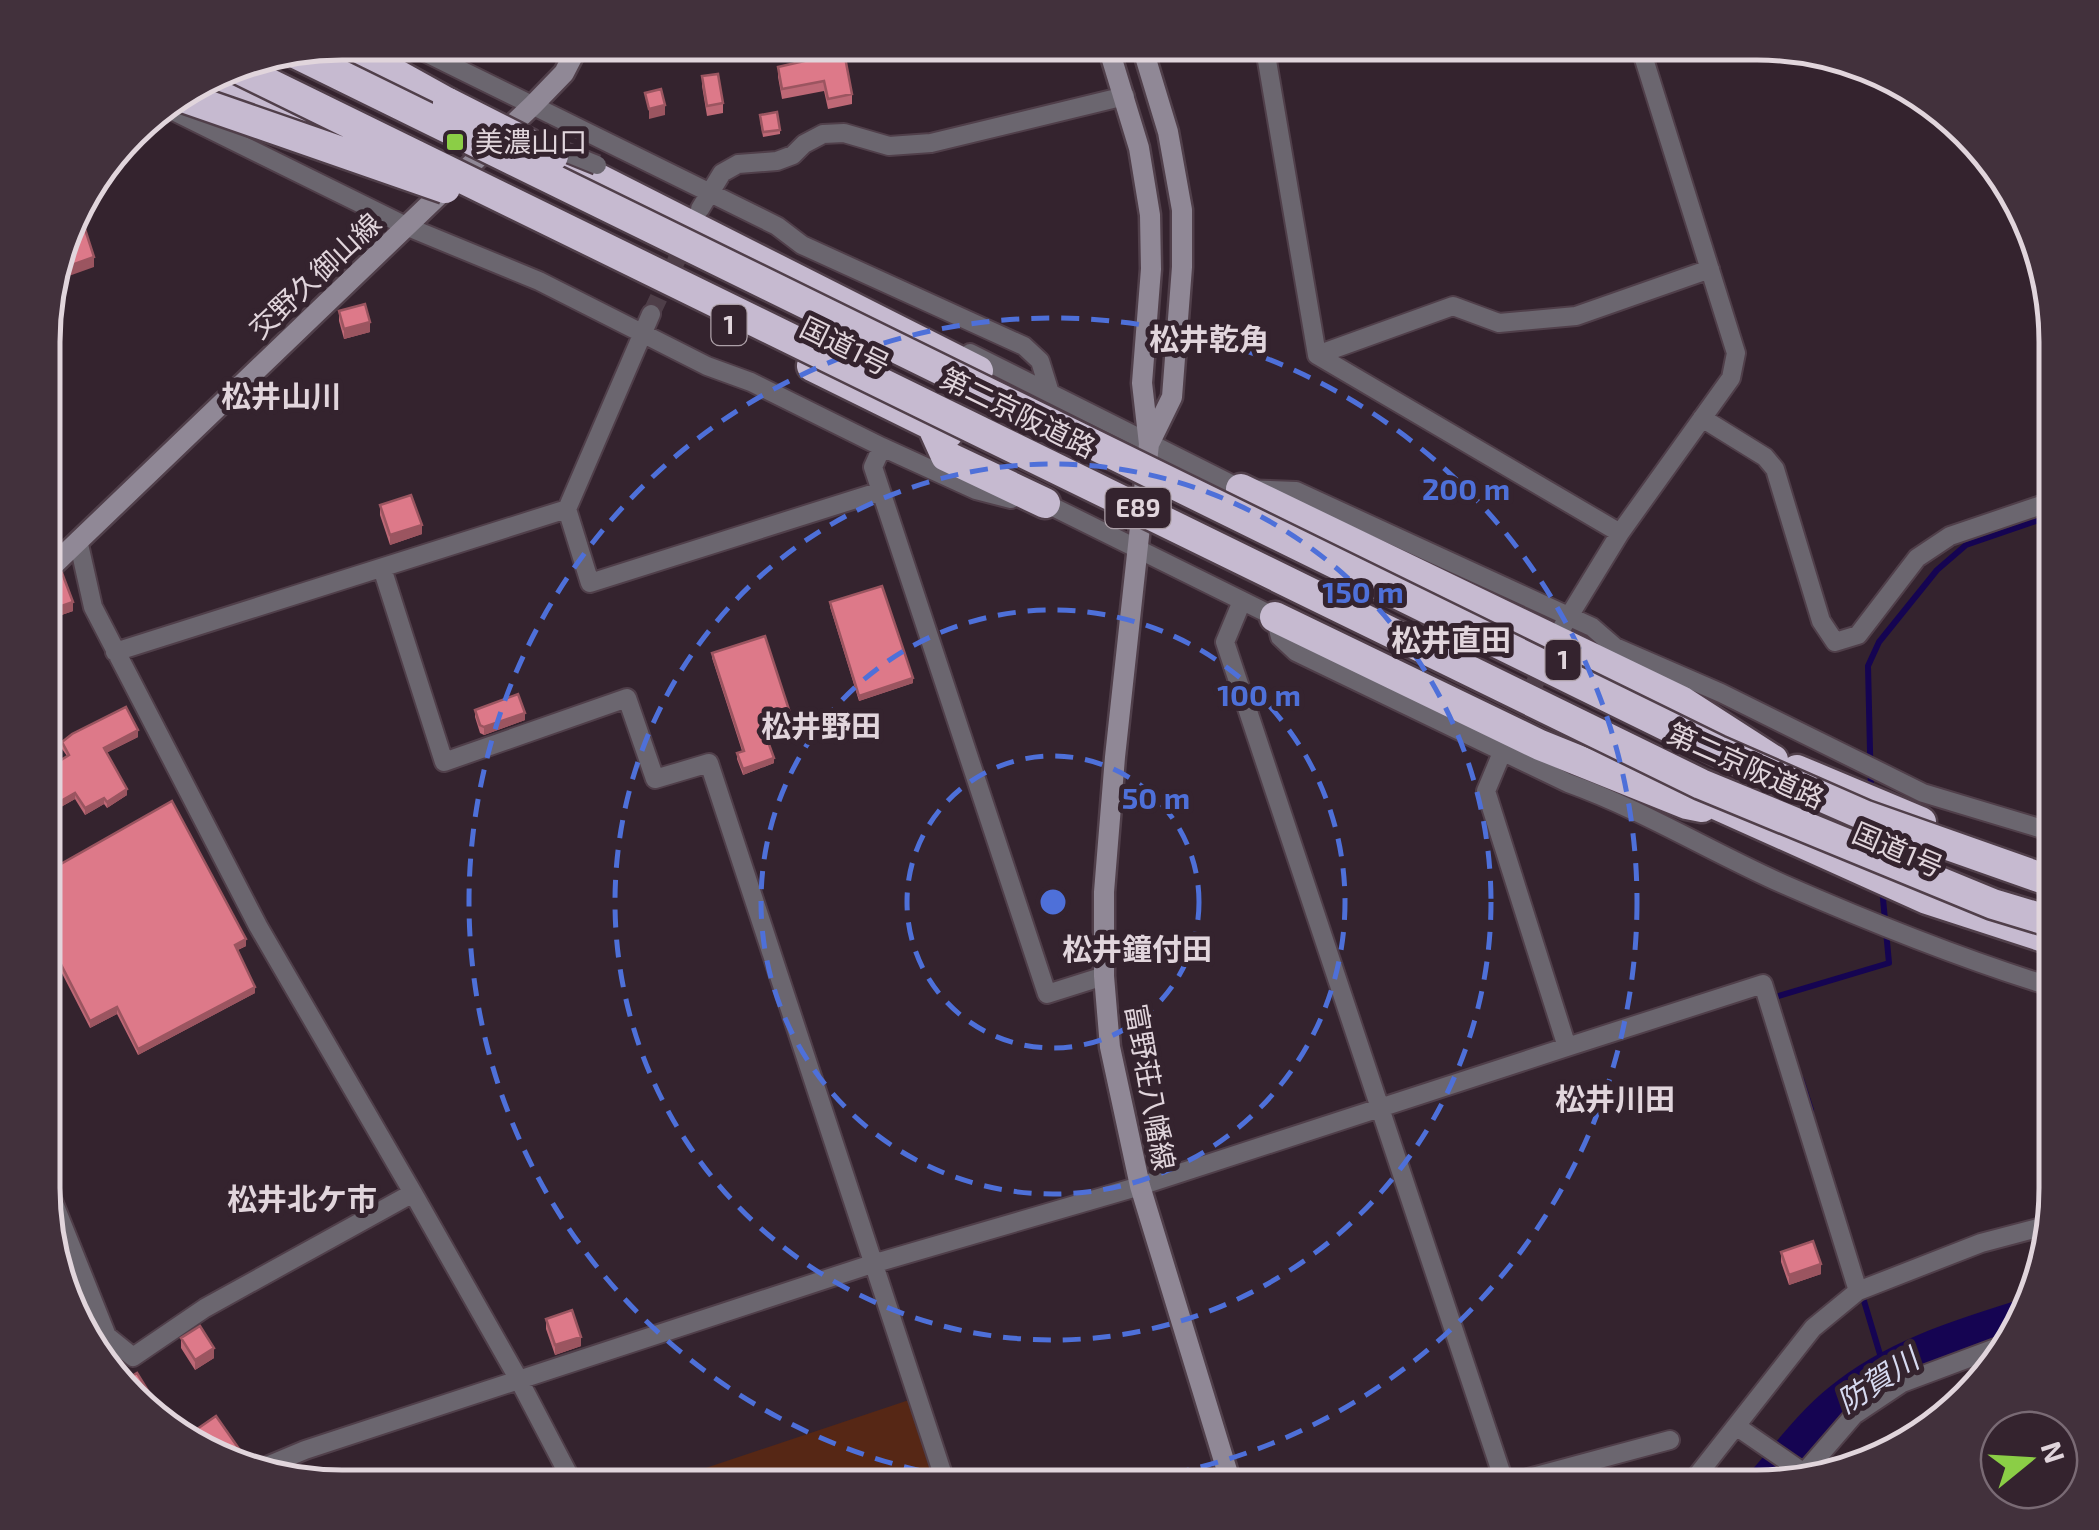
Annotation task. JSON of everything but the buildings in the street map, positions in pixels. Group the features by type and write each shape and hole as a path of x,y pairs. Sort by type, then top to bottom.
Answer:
{"highway":[{"name":"国道1号","path":"372,61 978,371 1773,760 1933,827 2038,864"},
{"name":"第二京阪道路","path":"314,62 1718,751 1866,816 2038,877"},
{"name":"第二京阪道路","path":"251,75 1701,784 1960,891 2038,917"},
{"name":"国道1号","path":"219,89 510,216 1725,810 1927,898 2038,936"},
{"path":"196,101 575,234"},
{"path":"940,429 946,456 1045,503"},
{"path":"1240,490 1681,701 1773,760"},
{"path":"1275,617 1540,745 1688,804 1725,810"}],"main road":[{"name":"交野久御山線","path":"60,558 408,227 564,73 570,61"},
{"name":"富野荘八幡線","path":"1113,61 1139,148 1150,215 1151,269 1142,383 1149,444 1112,796 1104,892 1104,976 1110,1046 1140,1186 1227,1470"},
{"name":"富野荘八幡線","path":"1149,444 1172,397 1182,267 1182,210 1153,61"}],"street":[{"path":"444,61 705,201 778,226 802,245 1024,346 1040,361 1050,393"},
{"path":"1267,61 1317,354 1620,533"},
{"path":"1565,624 1620,533 1731,378 1736,353 1646,61"},
{"path":"705,201 722,173 738,164 777,161 793,155 824,134 844,133 889,146 932,143 1125,96"},
{"path":"448,103 597,166 1240,490 1296,491 1565,624 1592,627 1616,647 1721,693 1924,793 2038,828"},
{"path":"178,113 408,227 539,281 707,366 751,382 976,490 1045,503 1275,617 1280,637 1296,652 1506,744 1568,783 1606,796 1783,884 2038,983"},
{"path":"1317,354 1453,306 1499,323 1576,316 1710,269"},
{"path":"651,314 566,510 590,584 881,492"},
{"path":"1702,418 1765,457 1775,469 1821,620 1835,642 1858,635 1918,558 1950,536 2038,506"},
{"path":"882,447 874,467 881,492 1046,994 1104,976"},
{"path":"115,652 566,510"},
{"path":"78,540 93,608 258,926 414,1193 565,1469"},
{"path":"382,568 444,762 626,698 655,779 708,763 941,1469"},
{"path":"1242,600 1225,642 1381,1107 1495,1470"},
{"path":"1506,744 1486,792 1567,1046"},
{"path":"276,1462 874,1263 1140,1186 1763,984 1858,1291"},
{"path":"62,1223 107,1336 132,1357 205,1308 414,1193"},
{"path":"1702,1470 1813,1328 1858,1291 1981,1243 2036,1228"},
{"path":"1812,1464 1854,1416 1902,1383 1987,1351"},
{"path":"1736,1426 1796,1468"},
{"path":"1560,1470 1670,1440"}],"shaded area":[{"path":"912,1399 935,1469 702,1469"}],"waterway":[{"path":"1871,792 1868,666 1879,642 1937,570 1966,545 2038,520"},
{"path":"1772,998 1889,963 1882,888"},
{"path":"1801,1079 1811,1110"},
{"path":"1861,1291 1885,1371"},
{"name":"防賀川","path":"1776,1469 1818,1421 1860,1386 1904,1360 2004,1323"}],"tunnel":[{"path":"651,314 687,238"},
{"path":"1508,738 1547,658"}],"place":[{"name":"美濃山口","path":"455,142"}],"district":[{"name":"松井乾角","path":"1209,340"},
{"name":"松井山川","path":"281,397"},
{"name":"松井直田","path":"1451,641"},
{"name":"松井野田","path":"821,727"},
{"name":"松井鐘付田","path":"1137,950"},
{"name":"松井川田","path":"1615,1100"},
{"name":"松井北ケ市","path":"302,1200"}]}
